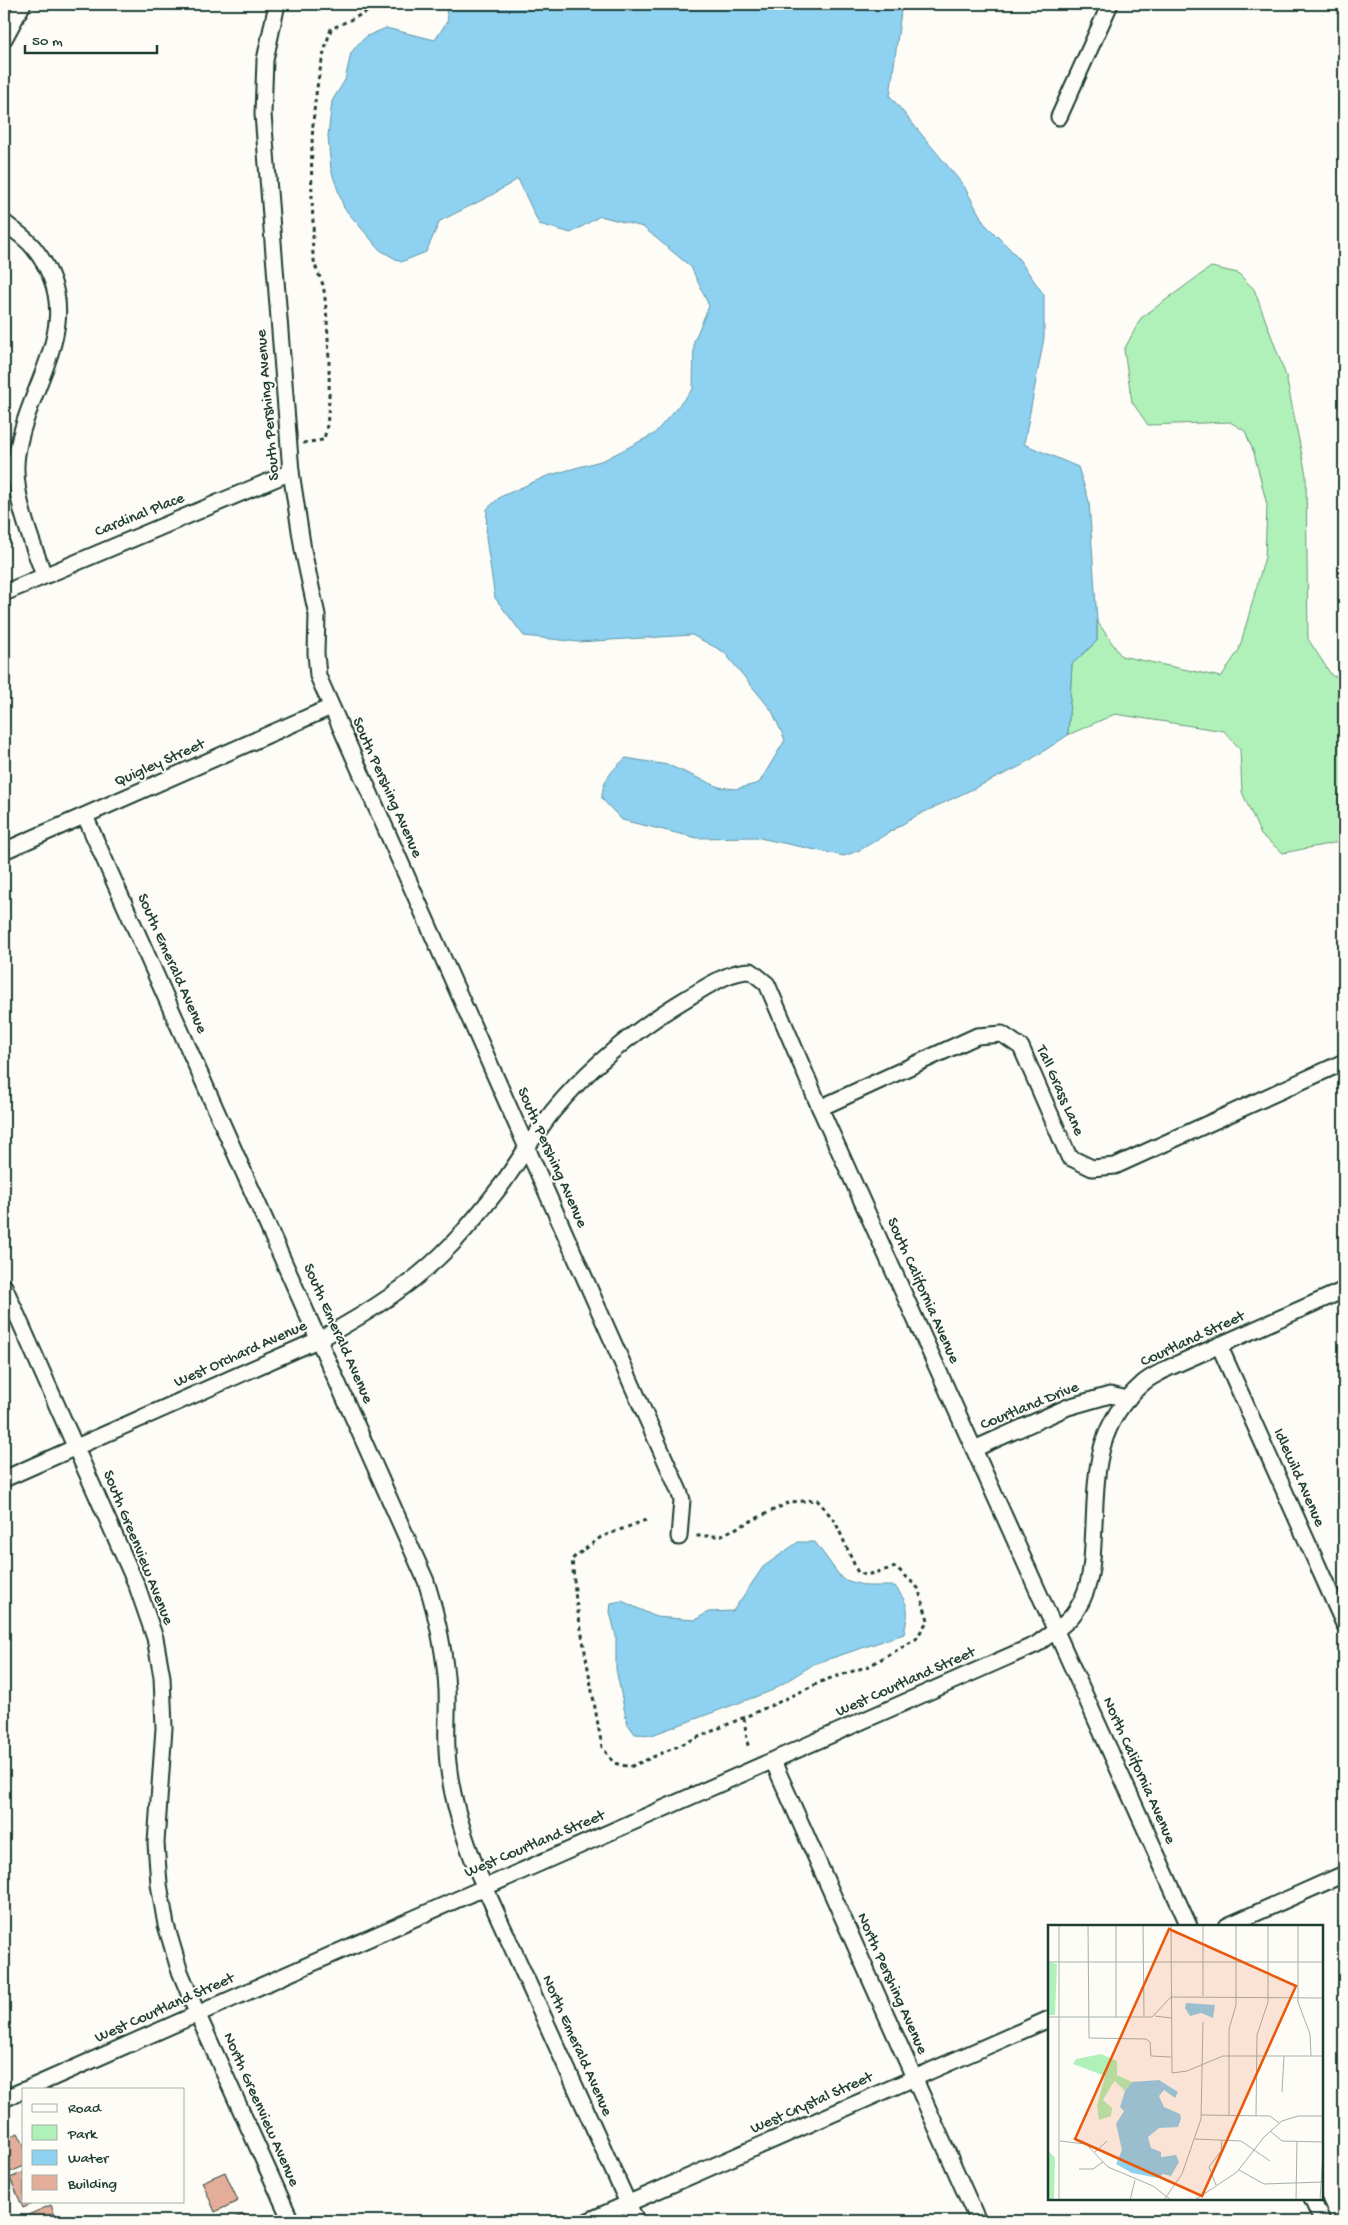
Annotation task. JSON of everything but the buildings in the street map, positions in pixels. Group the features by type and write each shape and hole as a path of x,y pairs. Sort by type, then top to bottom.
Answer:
{"street":[{"path":"5,33 23,4"},
{"name":"South Pershing Avenue","path":"277,4 265,60 263,114 291,472 303,550 317,615 316,653 318,676 679,1491 682,1500 679,1537"},
{"path":"1058,117 1110,4"},
{"path":"4,222 31,245 42,259 54,284 58,302 59,318 55,341 22,431 17,455 18,489 44,575"},
{"name":"Cardinal Place","path":"4,593 291,472"},
{"name":"Quigley Street","path":"4,852 331,708"},
{"name":"South Emerald Avenue","path":"86,816 426,1581 433,1603 442,1647 447,1689 448,1762 457,1817 485,1886"},
{"name":"West Orchard Avenue","path":"4,1479 320,1339 366,1314 424,1270 477,1216 553,1111 587,1075 624,1041 671,1008 715,983 741,971 752,971"},
{"name":"South California Avenue","path":"752,971 767,984 820,1108 1056,1630"},
{"name":"Tall Grass Lane","path":"820,1108 977,1036 1002,1034 1021,1047 1069,1158 1092,1168 1114,1166 1344,1062"},
{"name":"South Greenview Avenue","path":"4,1286 137,1586 155,1638 162,1677 164,1728 156,1843 159,1884 166,1925 197,2013"},
{"name":"Courtland Street","path":"1056,1630 1072,1616 1092,1575 1097,1469 1105,1433 1120,1407 1143,1382 1160,1373 1344,1290"},
{"name":"Idlewild Avenue","path":"1219,1345 1344,1624"},
{"name":"Courtland Drive","path":"974,1449 1068,1407 1110,1395 1128,1399"},
{"name":"West Courtland Street","path":"27,2088 485,1886 773,1762 1037,1644 1056,1630"},
{"name":"North California Avenue","path":"1056,1630 1189,1925"},
{"name":"North Pershing Avenue","path":"773,1762 978,2221"},
{"path":"1229,1925 1344,1874"},
{"name":"North Emerald Avenue","path":"485,1886 636,2221"},
{"name":"North Greenview Avenue","path":"197,2013 291,2221"},
{"name":"West Crystal Street","path":"588,2221 1048,2019"},
{"name":"West Courtland Street","path":"4,2099 22,2090"},
{"path":"1312,2200 1322,2221"}],"path":[{"path":"303,443 323,440 326,435 329,402 324,296 323,286 314,259 312,203 312,128 323,52 331,29 383,4"},
{"path":"646,1520 601,1537 572,1559 576,1602 602,1747 614,1763 630,1767 744,1718 825,1680 869,1666 916,1639 928,1620 918,1588 896,1567 866,1574 858,1573 836,1521 816,1500 790,1502 720,1536 679,1537"},
{"path":"744,1718 748,1746"}],"green space":[{"path":"1211,267 1238,273 1254,289 1286,376 1306,475 1308,639 1332,676 1344,677 1344,841 1283,853 1261,835 1242,792 1240,749 1224,731 1115,714 1068,735 1072,664 1097,641 1097,621 1121,656 1221,677 1239,650 1265,557 1267,505 1254,453 1245,431 1230,422 1148,425 1132,402 1124,350 1141,318"}],"water":[{"path":"445,4 902,4 890,96 964,186 984,223 1016,255 1044,295 1044,338 1024,444 1078,467 1089,501 1097,621 1097,641 1072,664 1068,735 1021,766 916,816 860,850 844,856 755,837 697,838 622,820 602,799 602,792 606,781 626,758 668,765 719,787 736,789 759,783 785,740 772,711 724,652 692,635 578,642 524,636 495,598 486,538 487,509 500,497 547,476 604,460 654,434 693,389 694,341 709,306 691,267 643,227 600,216 571,233 539,224 518,179 490,196 440,221 426,252 401,262 380,250 344,208 331,170 328,136 332,101 345,80 351,53 367,36 386,28 435,40 448,20"},
{"path":"798,1542 815,1542 842,1579 866,1586 895,1586 907,1609 904,1634 814,1664 771,1691 652,1735 635,1734 627,1723 616,1669 616,1636 610,1612 611,1603 622,1601 656,1617 695,1620 708,1612 733,1611 763,1567"}]}
